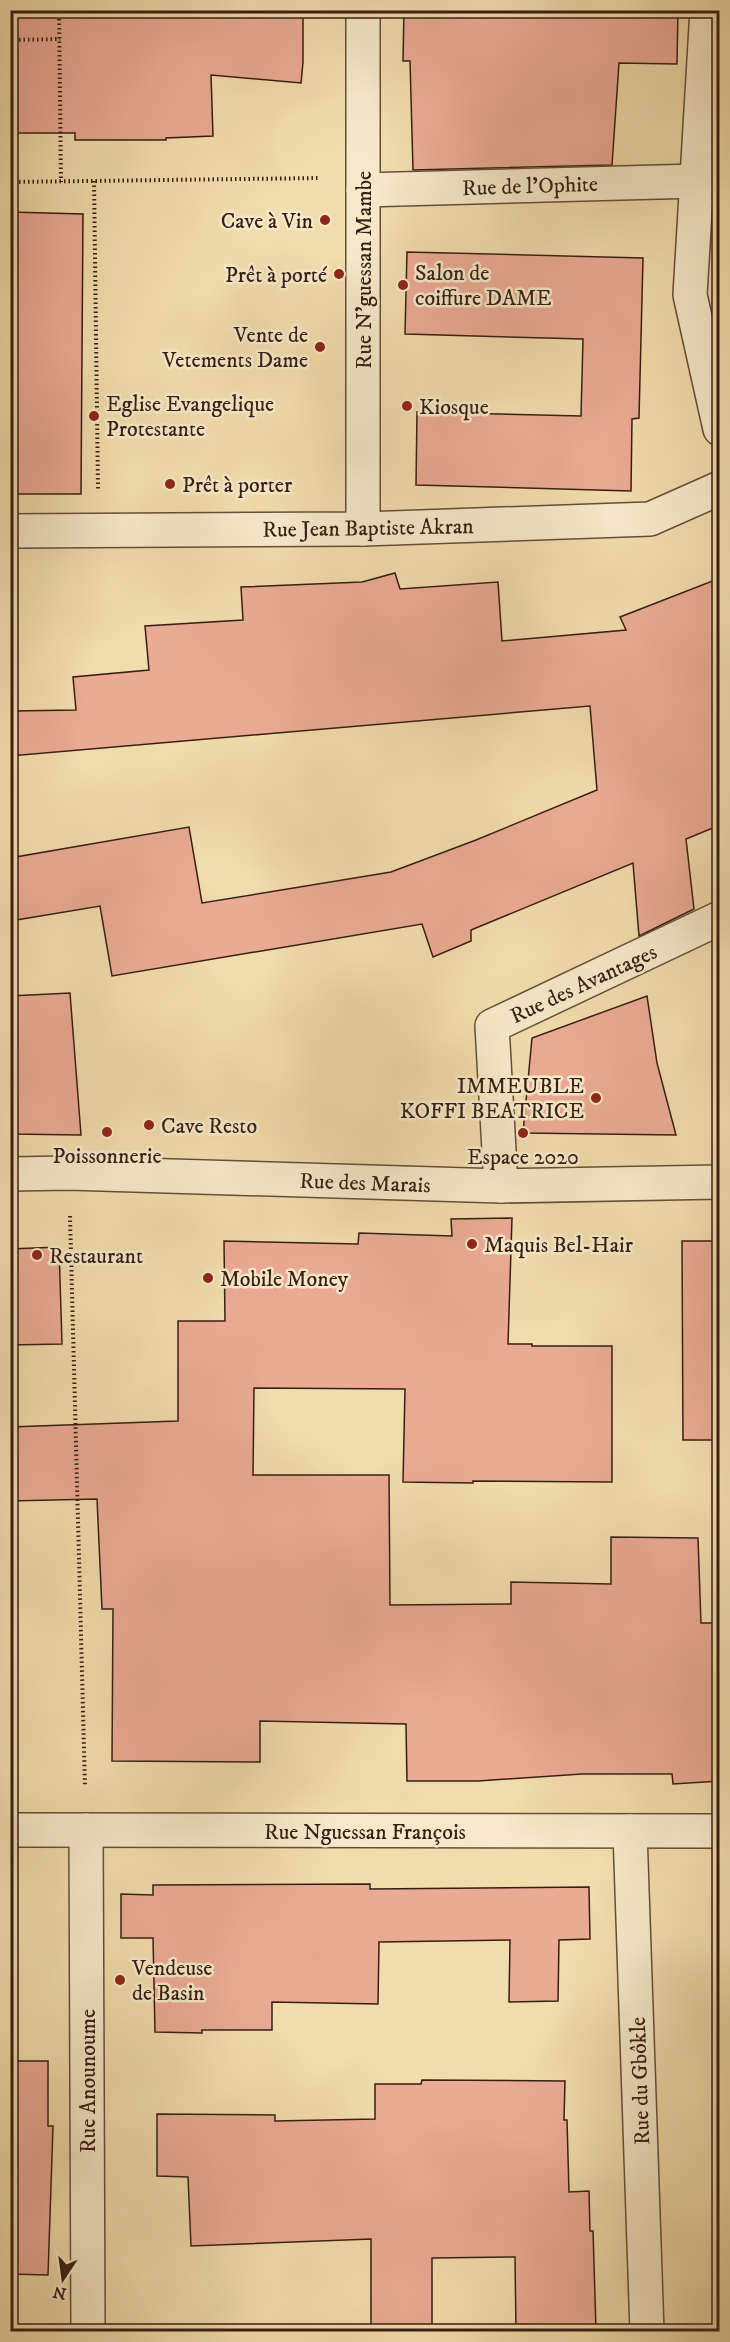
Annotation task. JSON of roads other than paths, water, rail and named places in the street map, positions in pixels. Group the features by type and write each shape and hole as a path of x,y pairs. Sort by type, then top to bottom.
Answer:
{"street":[{"name":"Rue N'guessan Mambe","path":"363,10 363,529"},
{"path":"707,10 690,295 720,429"},
{"name":"Rue de l'Ophite","path":"363,184 697,181"},
{"name":"Rue Jean Baptiste Akran","path":"10,531 363,529 650,519 720,488"},
{"name":"Rue des Avantages","path":"501,1186 492,1026 720,918"},
{"name":"Rue des Marais","path":"10,1174 69,1173 501,1186 720,1182"},
{"name":"Rue Nguessan François","path":"10,1830 720,1831"},
{"name":"Rue Anounoume","path":"86,1830 88,2331"},
{"name":"Rue du Gbôkle","path":"630,1831 647,2331"}],"place":[{"name":"Cave à Vin","path":"325,220"},
{"name":"Prêt à porté","path":"339,274"},
{"name":"Salon de coiffure DAME","path":"403,285"},
{"name":"Vente de Vetements Dame","path":"320,347"},
{"name":"Kiosque","path":"407,406"},
{"name":"Eglise Evangelique Protestante","path":"94,416"},
{"name":"Prêt à porter","path":"170,484"},
{"name":"IMMEUBLE KOFFI BEATRICE","path":"596,1098"},
{"name":"Cave Resto","path":"149,1125"},
{"name":"Poissonnerie","path":"107,1132"},
{"name":"Espace 2020","path":"523,1133"},
{"name":"Maquis Bel-Hair","path":"472,1244"},
{"name":"Restaurant","path":"37,1255"},
{"name":"Mobile Money","path":"208,1278"},
{"name":"Vendeuse de Basin","path":"120,1980"}]}
